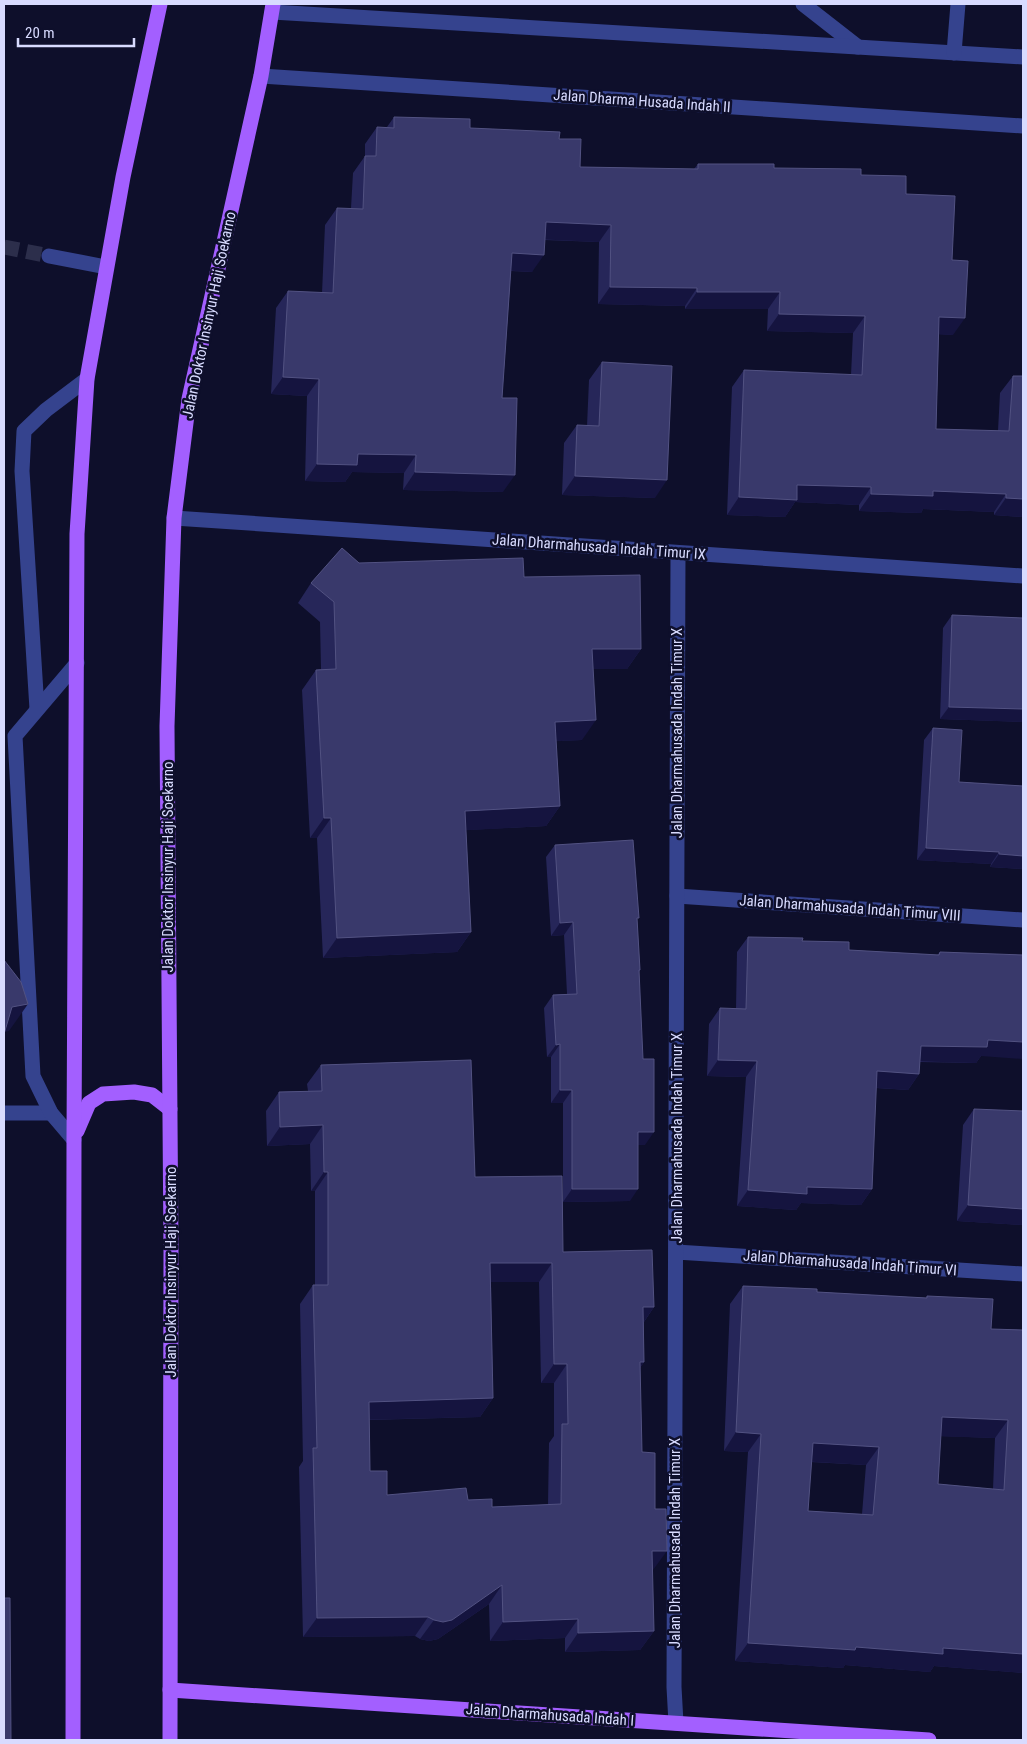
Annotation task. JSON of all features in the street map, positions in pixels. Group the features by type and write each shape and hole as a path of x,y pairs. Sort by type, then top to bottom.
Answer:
{"main road":[{"path":"73,1740 77,534 87,379 123,176 160,4"},
{"name":"Jalan Doktor Insinyur Haji Soekarno","path":"170,1740 171,1250 167,726 174,518 189,398 261,76 273,8"},
{"path":"74,1140 89,1103 103,1094 134,1092 152,1095 170,1109"},
{"name":"Jalan Dharmahusada Indah I","path":"170,1690 929,1740"}],"street":[{"path":"803,4 858,47"},
{"path":"954,52 958,4"},
{"path":"273,8 858,47 1023,56"},
{"name":"Jalan Dharma Husada Indah II","path":"261,76 1023,126"},
{"path":"49,256 106,268"},
{"path":"37,709 22,471 24,431 46,410 87,379"},
{"name":"Jalan Dharmahusada Indah Timur IX","path":"174,518 1023,576"},
{"name":"Jalan Dharmahusada Indah Timur X","path":"676,1723 678,553"},
{"path":"74,1140 51,1113 33,1076 15,736 77,663"},
{"name":"Jalan Dharmahusada Indah Timur VIII","path":"677,896 1023,920"},
{"path":"4,1113 51,1113"},
{"name":"Jalan Dharmahusada Indah Timur VI","path":"676,1252 1023,1274"}],"building":[{"path":"394,117 470,119 470,128 560,132 559,139 581,139 580,167 698,169 698,164 774,164 774,168 861,169 861,175 906,176 906,194 955,196 952,260 968,261 965,318 939,317 936,429 1009,431 1013,376 1023,376 1023,499 1006,498 1006,494 933,491 933,496 871,494 871,487 797,485 797,500 739,497 744,370 862,375 865,316 779,314 780,292 697,292 697,288 610,287 611,225 546,222 544,255 512,253 502,398 517,398 515,475 415,472 416,455 358,454 357,465 317,464 319,379 283,377 288,291 333,293 337,208 363,209 365,156 376,156 377,127 394,128"},
{"path":"602,362 672,366 667,480 575,476 577,425 599,426"},
{"path":"342,548 359,563 523,558 524,577 640,575 641,649 592,649 596,720 555,722 560,806 465,811 471,932 337,938 331,818 324,818 316,670 336,669 334,602 311,583"},
{"path":"952,615 1023,618 1023,709 949,707"},
{"path":"933,728 962,730 959,782 1023,786 1023,856 999,854 999,852 926,848"},
{"path":"633,840 639,918 637,918 643,1059 654,1059 654,1132 638,1132 638,1189 572,1189 572,1090 560,1090 560,1044 556,1045 553,995 577,994 573,922 560,923 555,845"},
{"path":"748,937 803,938 802,941 849,942 849,950 939,955 940,952 1023,955 1023,1042 988,1040 987,1047 921,1046 919,1074 877,1071 872,1189 807,1187 807,1194 748,1190 757,1061 718,1060 720,1008 746,1009"},
{"path":"4,960 21,982 28,1004 12,1007 4,1034"},
{"path":"471,1060 475,1177 562,1176 563,1252 652,1250 654,1307 643,1307 644,1362 640,1362 642,1452 655,1453 655,1509 666,1509 667,1551 652,1551 654,1631 578,1633 578,1619 503,1622 502,1585 452,1620 443,1622 428,1617 317,1618 313,1448 317,1448 313,1285 328,1285 328,1172 324,1172 323,1125 280,1127 279,1092 322,1091 321,1065","holes":["490,1263 552,1263 554,1364 567,1364 568,1424 562,1424 561,1504 492,1507 492,1499 468,1500 466,1488 387,1495 387,1471 370,1471 369,1402 493,1398"]},
{"path":"974,1109 1023,1111 1023,1209 968,1205"},
{"path":"743,1286 817,1289 817,1292 927,1298 927,1296 993,1299 991,1329 1023,1330 1023,1654 943,1648 943,1654 856,1647 855,1650 748,1643 761,1434 736,1432","holes":["942,1417 1008,1420 1004,1490 938,1484","813,1443 879,1447 873,1515 808,1511"]},
{"path":"4,1598 10,1598 11,1740 4,1740"}],"tunnel":[{"path":"4,247 49,256"}]}
